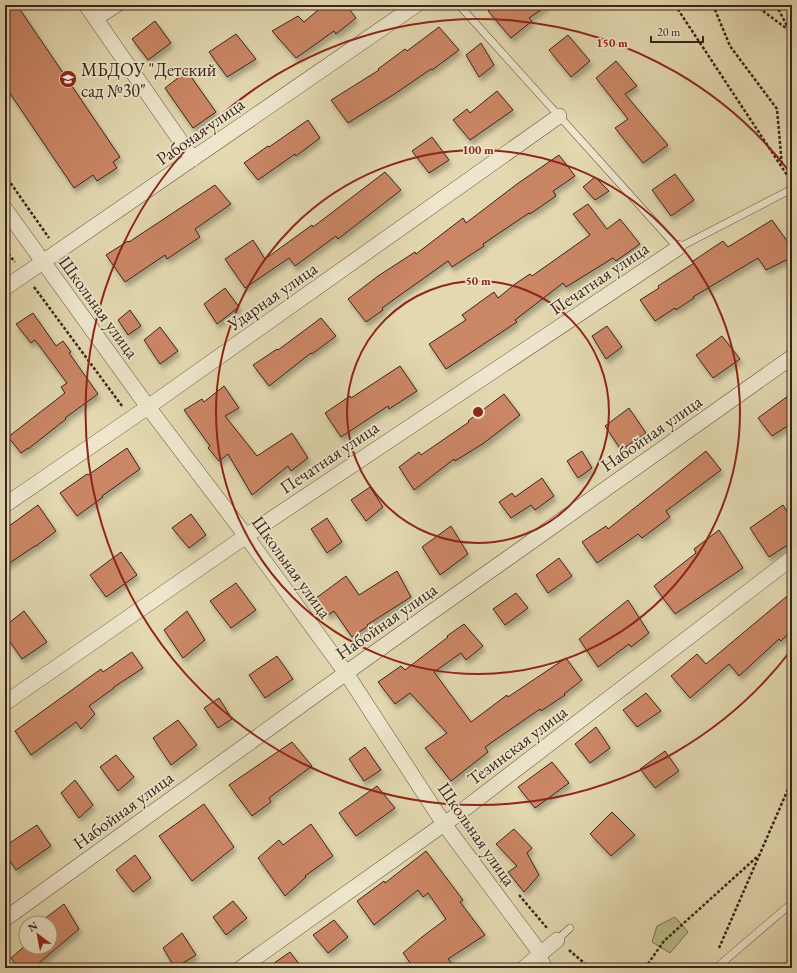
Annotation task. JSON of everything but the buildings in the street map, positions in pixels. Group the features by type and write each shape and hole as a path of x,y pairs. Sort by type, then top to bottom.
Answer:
{"street":[{"path":"86,5 193,159"},
{"path":"96,18 116,5"},
{"name":"Рабочая улица","path":"5,288 416,5"},
{"name":"Ударная улица","path":"5,505 148,407 559,116"},
{"name":"Школьная улица","path":"5,209 148,407 246,536 346,673 444,824 541,954"},
{"name":"Печатная улица","path":"5,703 246,536 678,248"},
{"name":"Набойная улица","path":"5,919 346,673 792,357"},
{"name":"Тезинская улица","path":"241,968 444,824 792,558"},
{"path":"524,968 557,940"}],"lane":[{"path":"459,5 678,248 792,189"},
{"path":"716,968 792,903"},
{"path":"557,940 570,928"},
{"path":"541,954 550,968"}],"path":[{"path":"675,5 792,182"},
{"path":"713,5 730,46 777,109 782,167"},
{"path":"755,5 790,31"},
{"path":"776,5 792,35"},
{"path":"5,250 25,274 131,418"},
{"path":"717,954 792,780"},
{"path":"645,968 664,941 760,855"},
{"path":"557,940 590,968"}],"green space":[{"path":"675,917 688,932 670,953 652,942 657,926"}],"place":[{"name":"МБДОУ \"Детский сад №30\"","path":"68,79"}]}
